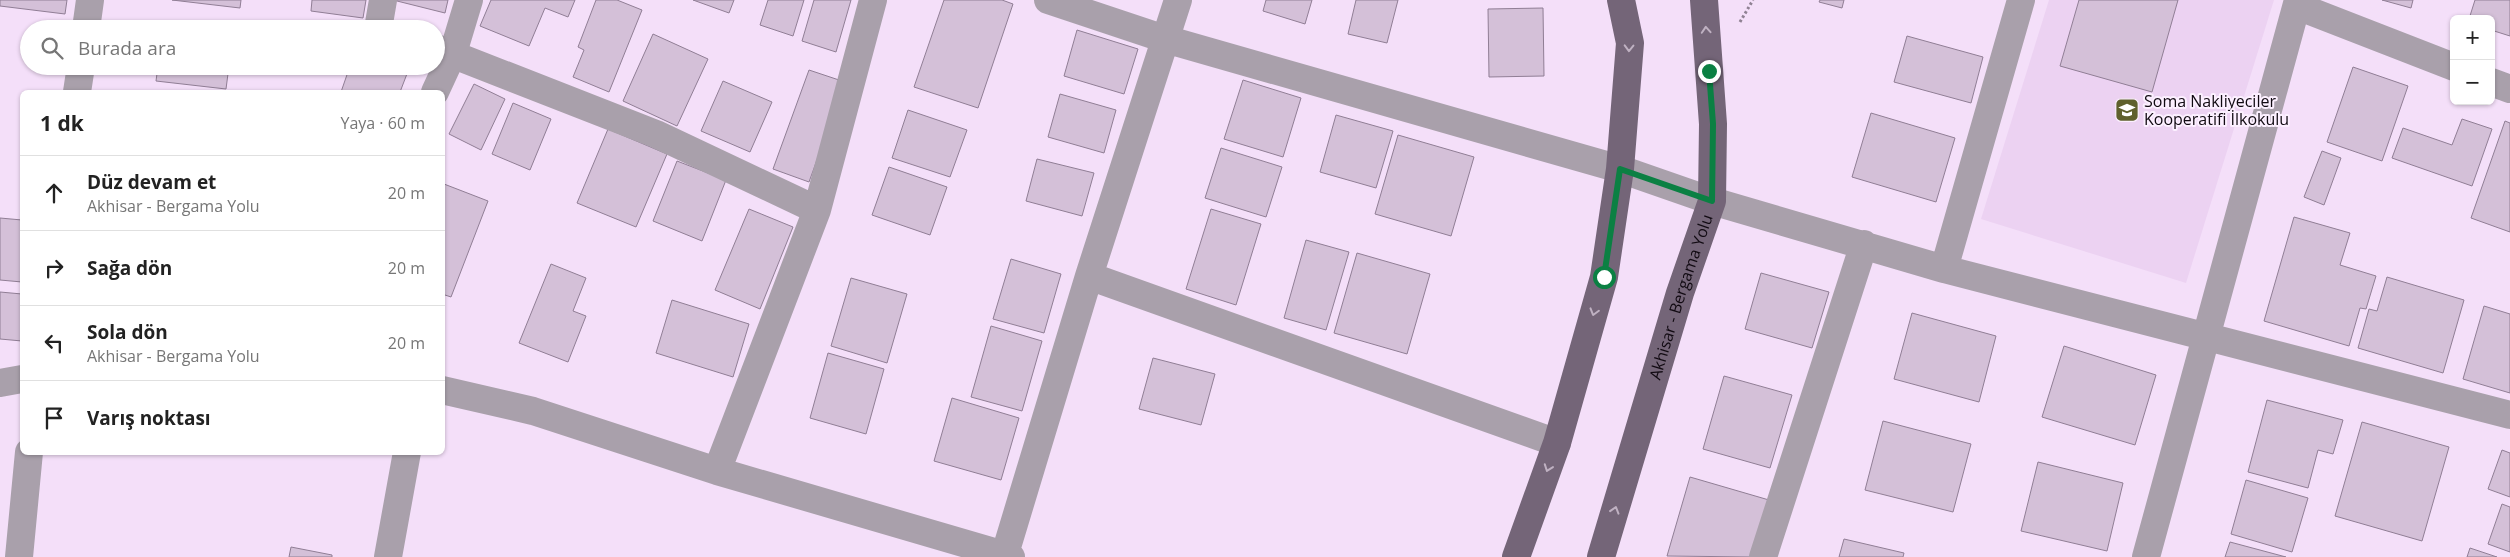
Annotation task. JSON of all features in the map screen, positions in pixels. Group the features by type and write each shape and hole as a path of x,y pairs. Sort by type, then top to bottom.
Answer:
{"main road":[{"path":"1516,557 1557,443 1604,277 1620,169 1630,43 1621,0"},
{"name":"Akhisar - Bergama Yolu","path":"1601,557 1680,293 1712,201 1713,124 1704,0"}],"street":[{"path":"87,20 90,0"},
{"path":"380,20 383,0"},
{"path":"445,48 468,0"},
{"path":"717,471 817,210 873,0"},
{"path":"1048,0 1165,39 1620,169 1712,201 1944,269 2510,415"},
{"path":"445,391 532,412 717,471 1007,556 1089,276 1178,0"},
{"path":"1944,269 2021,0"},
{"path":"2146,557 2297,3 2450,65"},
{"path":"445,50 656,134 817,210"},
{"path":"77,90 80,75"},
{"path":"435,90 439,75"},
{"path":"2495,83 2510,89"},
{"path":"1763,557 1864,244"},
{"path":"1089,276 1557,443"},
{"path":"0,383 20,379"},
{"path":"19,557 29,455"},
{"path":"388,557 406,455"}],"shaded area":[{"name":"Soma Nakliyeciler Kooperatifi İlkokulu","path":"2049,0 2274,0 2186,283 1981,219"}],"building":[{"path":"0,0 67,0 65,14 0,6"},
{"path":"172,0 241,0 240,8"},
{"path":"312,0 366,0 363,18 311,11"},
{"path":"393,0 448,0 445,13"},
{"path":"491,0 575,0 568,17 545,8 529,46 480,26"},
{"path":"596,0 617,0 642,10 609,92 573,77 584,50 578,47"},
{"path":"693,0 734,0 729,13"},
{"path":"768,0 804,0 793,36 760,25"},
{"path":"814,0 851,0 836,52 802,41"},
{"path":"944,0 1002,0 1013,4 978,108 914,87"},
{"path":"1266,0 1312,0 1305,24 1263,11"},
{"path":"1356,0 1398,0 1387,43 1348,34"},
{"path":"1820,0 1844,0 1842,8 1819,2"},
{"path":"2079,0 2178,0 2152,92 2060,66"},
{"path":"2382,0 2413,0 2411,8"},
{"path":"2475,0 2510,0 2510,36 2495,31 2495,15 2470,15"},
{"path":"1543,8 1544,76 1489,77 1488,9"},
{"path":"1077,30 1138,49 1124,94 1064,76"},
{"path":"653,34 708,59 677,126 623,101"},
{"path":"1907,36 1983,57 1971,103 1894,82"},
{"path":"2353,67 2408,86 2382,161 2327,142"},
{"path":"809,70 845,82 809,182 773,169"},
{"path":"157,75 228,75 226,89 156,81"},
{"path":"347,75 407,75 401,90 342,90"},
{"path":"1243,80 1301,98 1283,157 1224,139"},
{"path":"723,81 772,102 750,152 701,131"},
{"path":"474,84 505,99 481,150 449,134"},
{"path":"1060,94 1116,110 1104,153 1048,137"},
{"path":"513,103 551,119 530,170 492,154"},
{"path":"908,110 967,130 950,177 892,158"},
{"path":"1871,113 1955,138 1936,202 1852,177"},
{"path":"1336,115 1393,131 1376,188 1320,172"},
{"path":"2462,119 2492,129 2472,186 2392,158 2403,128 2452,145"},
{"path":"2505,121 2510,123 2510,232 2471,218"},
{"path":"608,129 667,154 636,227 577,203"},
{"path":"1398,135 1474,157 1451,236 1375,214"},
{"path":"1221,148 1282,167 1266,217 1205,198"},
{"path":"2322,151 2341,158 2324,205 2304,197"},
{"path":"1037,159 1094,173 1082,216 1026,201"},
{"path":"677,161 726,180 702,241 653,221"},
{"path":"889,167 947,187 930,235 872,215"},
{"path":"445,184 488,201 451,297 445,295"},
{"path":"749,209 793,227 760,309 715,290"},
{"path":"1211,209 1261,224 1236,305 1186,289"},
{"path":"2294,217 2350,233 2340,265 2376,276 2366,309 2360,308 2349,346 2264,321"},
{"path":"0,218 20,220 20,282 0,280"},
{"path":"1306,240 1349,252 1326,330 1284,318"},
{"path":"1357,253 1430,274 1407,354 1334,333"},
{"path":"1011,259 1061,274 1044,333 993,319"},
{"path":"551,264 586,278 573,311 586,316 568,362 519,343"},
{"path":"1761,273 1829,292 1812,348 1745,329"},
{"path":"2387,277 2464,300 2443,373 2358,348 2369,309 2377,311"},
{"path":"851,278 907,294 887,363 831,346"},
{"path":"0,292 20,294 20,341 0,339"},
{"path":"672,300 749,324 733,377 656,353"},
{"path":"2484,306 2510,314 2510,393 2463,379"},
{"path":"1912,313 1996,336 1979,402 1894,379"},
{"path":"991,326 1042,341 1022,411 971,397"},
{"path":"2064,346 2156,375 2135,445 2042,417"},
{"path":"828,353 884,369 866,434 810,418"},
{"path":"1153,358 1215,374 1201,425 1139,409"},
{"path":"1724,376 1792,395 1770,468 1703,449"},
{"path":"952,398 1019,418 1001,480 934,461"},
{"path":"2267,400 2343,420 2333,454 2318,450 2308,488 2248,472"},
{"path":"1883,421 1971,444 1953,512 1865,490"},
{"path":"2362,422 2449,447 2422,541 2335,516"},
{"path":"2502,450 2510,453 2510,497 2488,489"},
{"path":"2038,462 2123,483 2107,551 2021,531"},
{"path":"1690,477 1769,500 1752,557 1667,556"},
{"path":"2246,480 2308,498 2292,552 2231,534"},
{"path":"2502,504 2510,507 2510,552 2488,544"},
{"path":"1844,539 1904,553 1903,557 1839,557"},
{"path":"2230,542 2286,557 2225,557"},
{"path":"291,547 332,555 332,557 289,557"},
{"path":"2470,548 2497,557 2467,557"}],"place":[{"name":"Soma Nakliyeciler Kooperatifi İlkokulu","path":"2127,110"}],"route":[{"path":"1604,277 1620,169 1712,201 1713,124 1709,71"}]}
